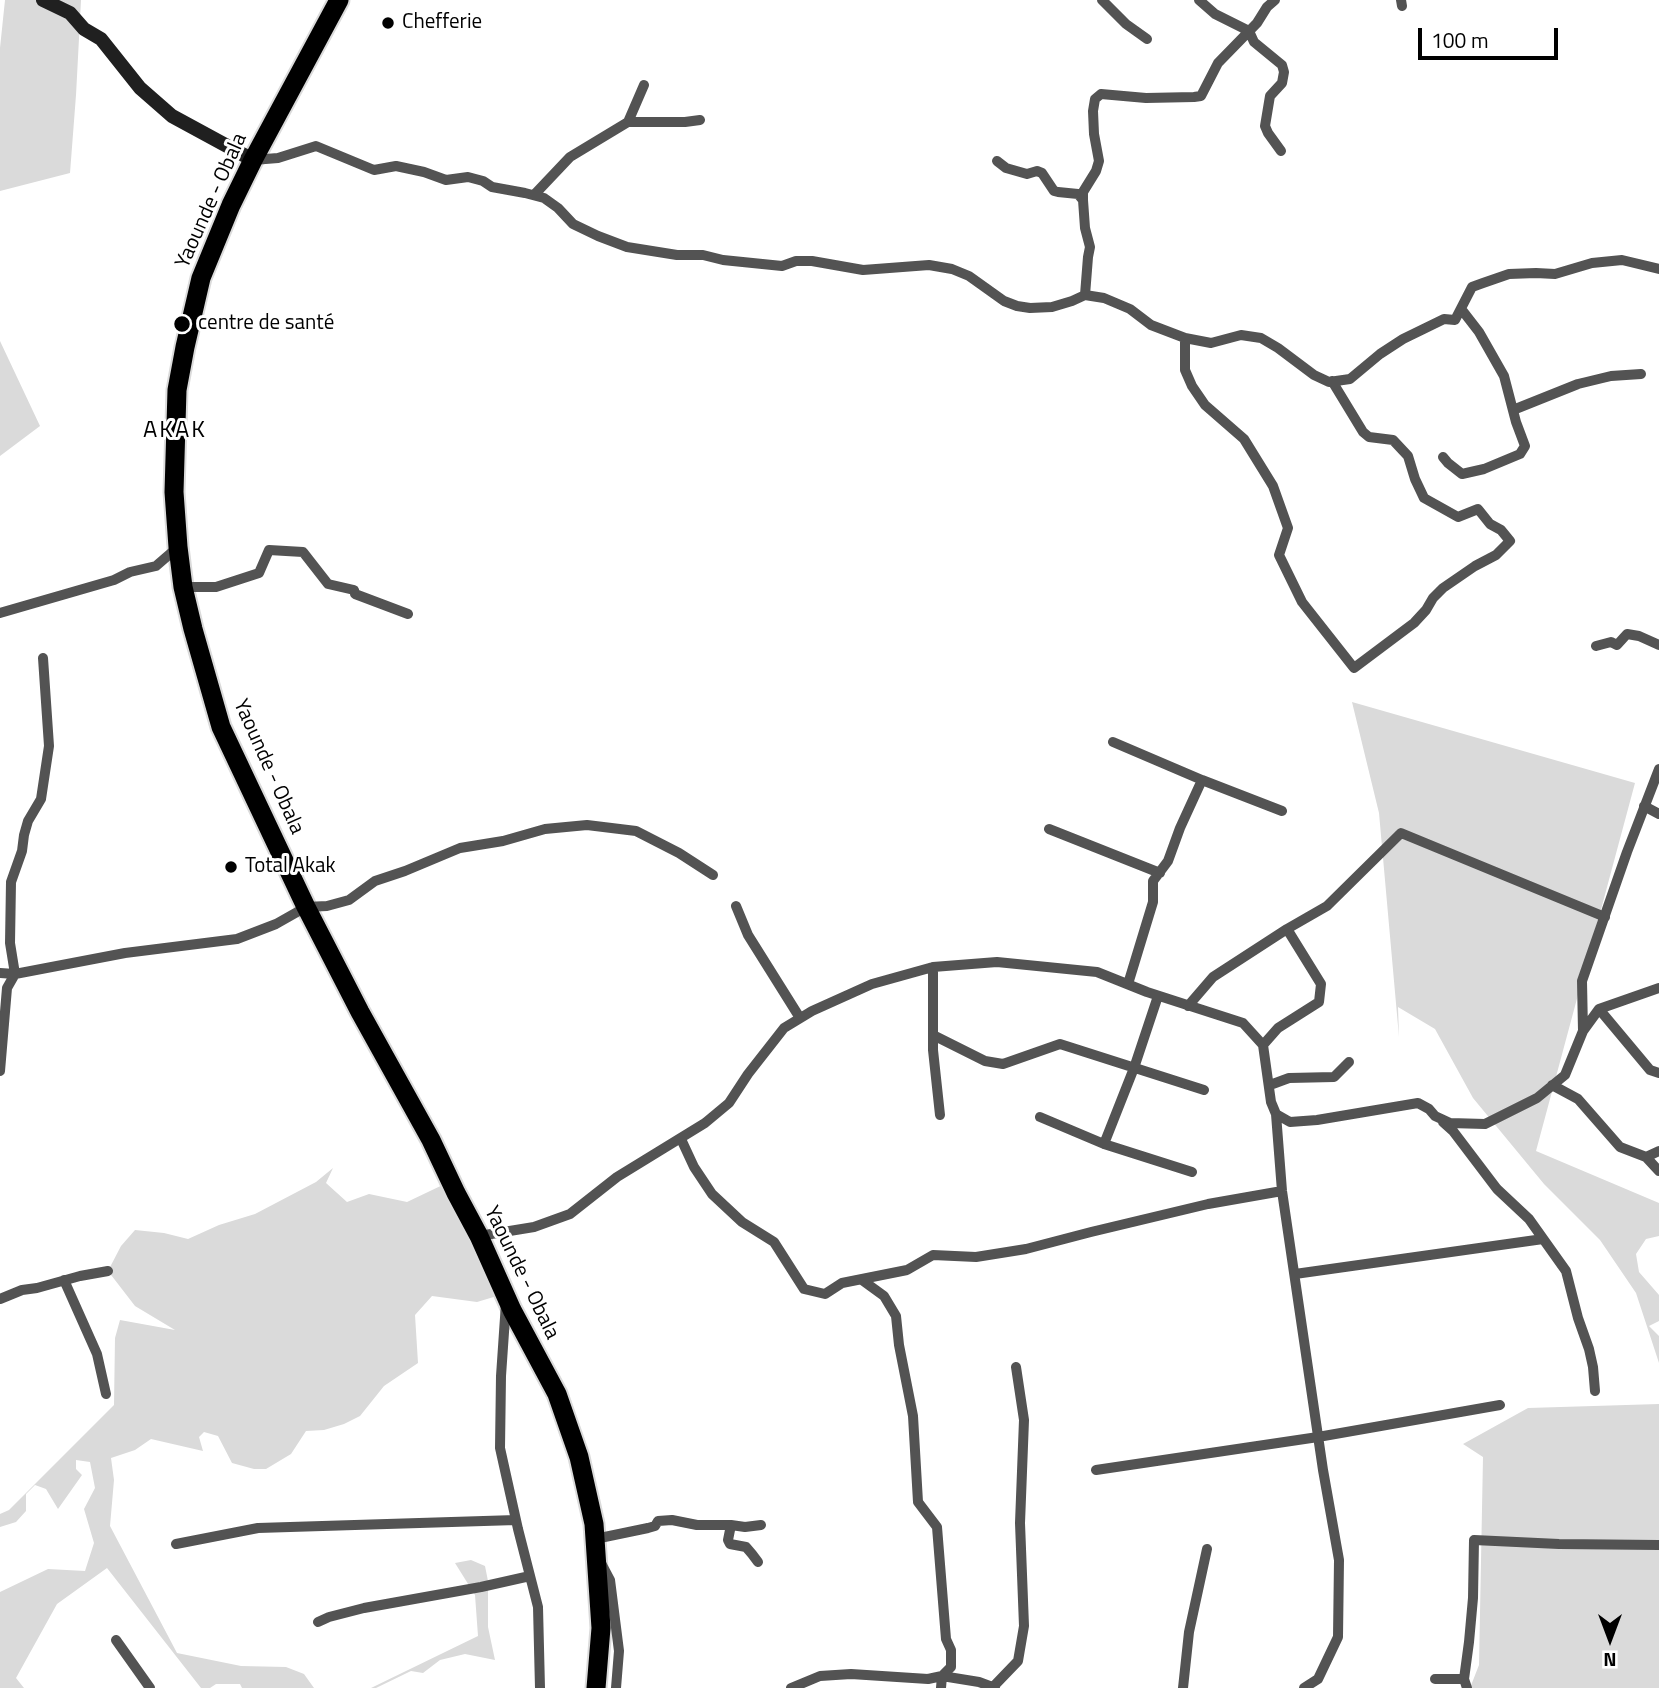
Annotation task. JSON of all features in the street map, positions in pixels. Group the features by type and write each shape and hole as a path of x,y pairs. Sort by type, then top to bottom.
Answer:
{"highway":[{"name":"Yaounde - Obala","path":"339,0 253,160 201,278 177,390 174,492 183,587 221,727 306,907 431,1140 456,1194 480,1236 506,1297 557,1394 579,1457 594,1524 601,1628 596,1688"}],"street":[{"path":"43,0 70,13 84,29 101,39 140,88 172,116 253,160 278,158 316,146 374,170 396,166 446,180 468,177 492,187 544,198 573,224 627,247 782,266 796,261 812,261 863,270 929,265 969,276 1017,306 1052,307 1072,302 1085,295 1104,298 1130,309 1151,325 1185,338 1211,343 1241,335 1261,338 1329,382 1350,379 1403,339 1444,319 1455,320 1472,287 1509,274 1555,274 1592,263 1622,260 1659,269"},
{"path":"1102,0 1126,24 1147,39"},
{"path":"1199,0 1215,14 1249,31 1254,42 1282,65 1282,83 1270,96 1265,126 1281,151"},
{"path":"1085,295 1090,247 1085,228 1083,192 1099,161 1093,126 1095,100 1101,94 1146,98 1201,96 1218,63 1275,0"},
{"path":"628,122 644,85"},
{"path":"534,195 570,158 628,122 700,120"},
{"path":"997,161 1006,168 1027,174 1037,171 1042,173 1054,191 1078,194 1083,200"},
{"path":"1443,457 1462,474 1484,469 1520,454 1525,446 1504,376 1479,332 1462,310"},
{"path":"1185,338 1185,370 1192,386 1205,405 1244,439 1273,486 1288,528 1279,555 1302,602 1354,668 1414,623 1443,587 1496,555 1510,541 1502,530 1490,524 1478,509 1458,517 1424,498 1408,456 1393,440 1369,437 1363,432 1332,381"},
{"path":"1513,410 1578,384 1611,376 1641,374"},
{"path":"0,613 156,566 178,547"},
{"path":"183,587 216,587 259,573 269,550 303,552 328,584 354,590 355,594 408,614"},
{"path":"1596,646 1611,642 1617,645 1627,634 1659,645"},
{"path":"0,1071 7,988 15,974 10,943 11,882 22,851 28,821 41,799 49,746 43,658"},
{"path":"1113,742 1282,811"},
{"path":"1583,1031 1582,981 1659,769"},
{"path":"1128,984 1153,902 1153,881 1168,861 1202,780"},
{"path":"1644,806 1659,814"},
{"path":"0,973 15,974 125,953 237,939 276,924 306,907 349,901 375,881 460,848 503,841 545,829 587,825 636,831 679,853 713,875"},
{"path":"1049,829 1160,873"},
{"path":"1188,1006 1213,977 1327,906 1401,833 1605,917"},
{"path":"736,906 748,935 800,1018"},
{"path":"1263,1045 1278,1028 1319,1002 1321,984 1287,929"},
{"path":"480,1236 534,1227 570,1214 617,1177 705,1124 729,1103 784,1028 812,1011 872,984 933,967 997,962 1056,967 1097,972 1158,996 1243,1023 1263,1045 1271,1102 1276,1114 1282,1191 1339,1560 1338,1637 1318,1679 1304,1688"},
{"path":"933,967 933,1035 940,1115"},
{"path":"1435,1116 1450,1124 1485,1124 1537,1098 1565,1075 1583,1031 1599,1009 1659,988"},
{"path":"1104,1144 1134,1068 1158,996"},
{"path":"1599,1009 1650,1070 1659,1073"},
{"path":"933,1035 985,1061 1003,1064 1060,1044 1204,1090"},
{"path":"1270,1085 1289,1078 1334,1077 1349,1062"},
{"path":"1552,1086 1577,1099 1620,1147 1646,1157 1659,1171"},
{"path":"1276,1114 1290,1122 1418,1103 1429,1109 1452,1131 1486,1176 1529,1219 1566,1271 1589,1349 1595,1391"},
{"path":"1040,1117 1104,1144 1192,1172"},
{"path":"681,1139 694,1167 712,1194 742,1222 774,1242 804,1289 825,1294 842,1283 907,1270 933,1255 976,1256 1026,1249 1208,1204 1282,1191"},
{"path":"1646,1157 1659,1151"},
{"path":"1295,1274 1543,1239"},
{"path":"0,1299 22,1290 108,1271"},
{"path":"64,1280 97,1354 106,1394"},
{"path":"862,1280 884,1296 896,1316 898,1345 913,1416 918,1502 937,1527 946,1639 951,1650 951,1667 942,1682"},
{"path":"506,1297 500,1448 538,1607 540,1688"},
{"path":"791,1688 820,1676 864,1674 942,1682 979,1682 994,1688 1018,1661 1024,1626 1020,1523 1024,1420 1016,1367"},
{"path":"1096,1470 1318,1437 1500,1405"},
{"path":"176,1544 258,1528 516,1520"},
{"path":"616,1688 619,1651 610,1580 596,1547 655,1526 658,1521 745,1527 761,1525"},
{"path":"731,1525 728,1540 730,1544 746,1547 758,1562"},
{"path":"1435,1679 1466,1683 1473,1598 1474,1540 1659,1545"},
{"path":"1183,1688 1189,1632 1207,1549"},
{"path":"318,1622 364,1608 530,1576"},
{"path":"116,1640 150,1688"}],"shaded area":[{"path":"5,0 81,0 70,173 0,191 0,48"},
{"path":"0,341 40,426 0,456"},
{"path":"1352,702 1635,783 1536,1151 1659,1203 1659,1236 1646,1239 1636,1254 1639,1272 1659,1295 1659,1321 1649,1326 1659,1336 1659,1363 1636,1293 1600,1240 1544,1184 1473,1098 1435,1029 1398,1007 1399,1037 1379,813"},
{"path":"333,1168 326,1183 347,1202 369,1194 407,1202 451,1181 507,1293 477,1302 432,1296 415,1315 418,1363 384,1386 360,1416 324,1430 306,1431 291,1454 266,1469 232,1463 218,1436 204,1432 199,1437 203,1451 151,1439 135,1450 111,1458 114,1480 110,1526 177,1653 241,1666 286,1667 304,1674 314,1688 242,1688 240,1684 216,1684 210,1688 201,1688 107,1568 57,1604 16,1678 24,1688 0,1688 0,1592 48,1569 85,1571 94,1543 84,1509 95,1488 90,1462 76,1460 76,1469 82,1475 58,1509 46,1489 35,1485 26,1494 26,1511 16,1522 0,1527 0,1514 9,1510 114,1405 115,1338 120,1320 175,1330 135,1306 108,1271 121,1246 135,1230 188,1239 219,1225 255,1214 316,1182"},
{"path":"1659,1404 1659,1688 1470,1688 1479,1665 1483,1457 1463,1444 1528,1408"},
{"path":"471,1560 485,1566 488,1581 488,1627 495,1660 465,1654 440,1660 423,1673 411,1671 371,1688 478,1636 475,1595 455,1563"}],"place":[{"name":"Chefferie","path":"388,23"},
{"name":"centre de santé","path":"182,324"},
{"name":"Total Akak","path":"231,867"}],"district":[{"name":"AKAK","path":"175,431"}]}
